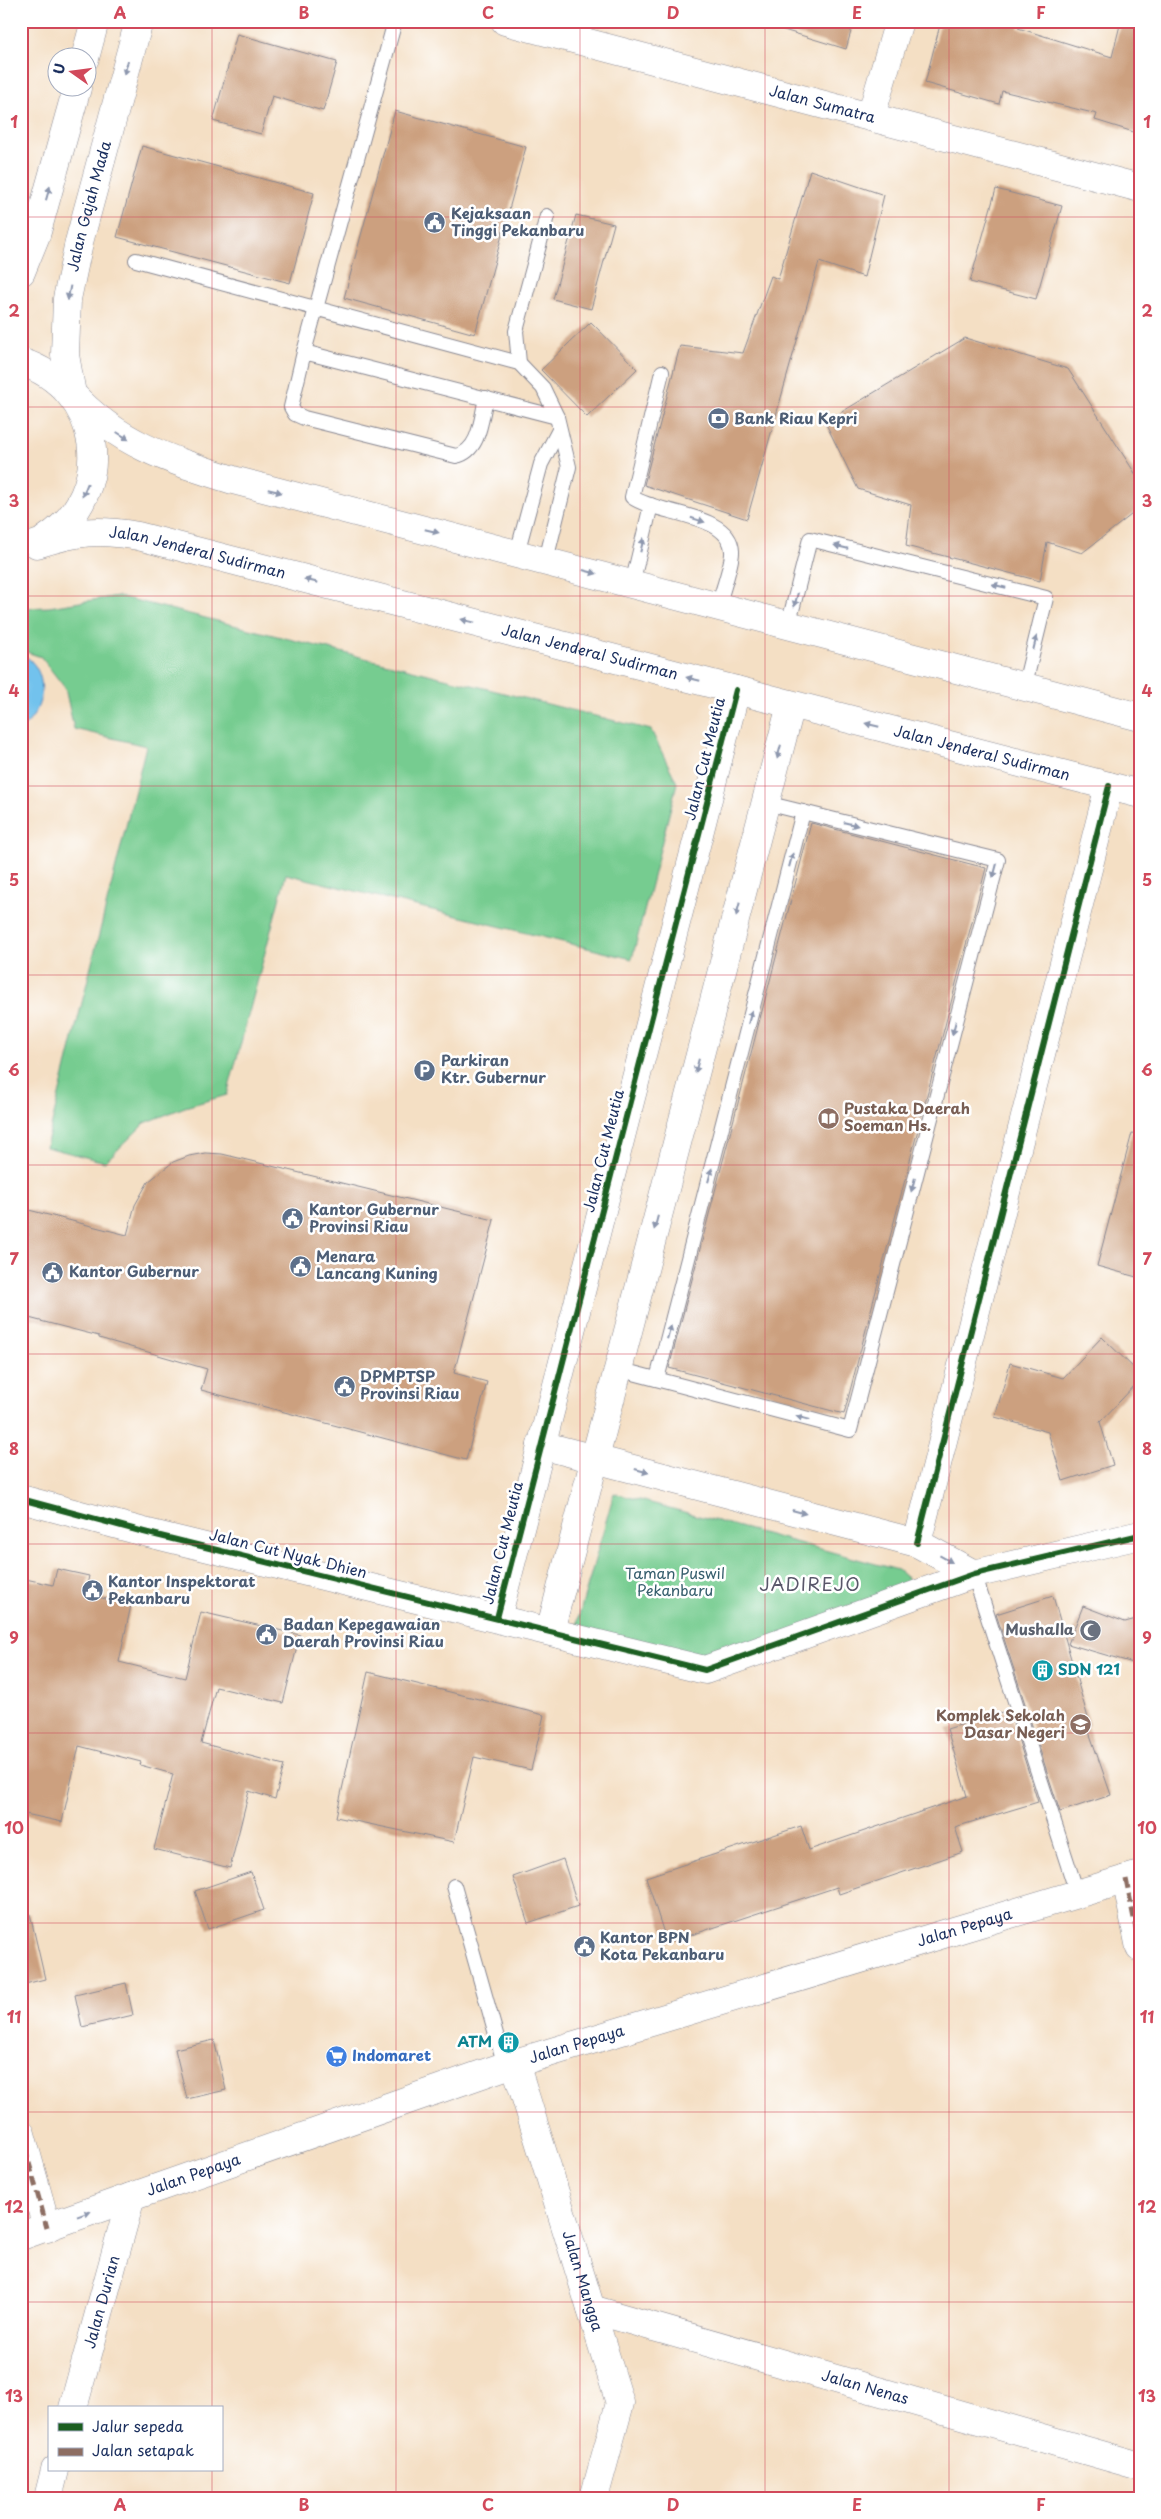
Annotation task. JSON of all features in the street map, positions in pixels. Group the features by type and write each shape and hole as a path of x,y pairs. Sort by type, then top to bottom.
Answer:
{"street":[{"path":"88,48 95,21"},
{"name":"Jalan Gajah Mada","path":"72,394 65,355 67,299 79,242 139,21"},
{"name":"Jalan Sumatra","path":"504,21 560,29 871,116 1140,188"},
{"path":"871,116 899,21"},
{"path":"21,272 30,223 74,98"},
{"path":"21,362 36,367 60,382 89,412 135,444 167,458 233,480 546,560 788,626 1140,717"},
{"path":"29,547 57,531 78,507 90,478 92,446 84,415 72,394"},
{"name":"Jalan Jenderal Sudirman","path":"29,547 66,535 90,531 138,536 1140,794"},
{"name":"Jalan Cut Meutia","path":"497,1618 736,690"},
{"path":"550,1631 791,704"},
{"path":"918,1543 1109,786"},
{"path":"542,1444 918,1543 974,1574 1140,1535"},
{"name":"Jalan Cut Nyak Dhien","path":"21,1500 705,1670 974,1574"},
{"path":"1133,1877 1140,1948"},
{"name":"Jalan Pepaya","path":"21,2236 510,2064 1133,1877"},
{"name":"Jalan Mangga","path":"510,2064 620,2403 594,2498"},
{"path":"21,2134 47,2228"},
{"name":"Jalan Durian","path":"74,2406 130,2197"},
{"name":"Jalan Nenas","path":"591,2309 1140,2466"},
{"path":"48,2498 55,2472"}],"lane":[{"path":"396,21 304,352 291,407 295,414 304,418 456,456 470,449 475,443 486,398"},
{"path":"518,363 516,331 547,216"},
{"path":"136,260 317,307 518,363 542,388 558,423 569,467 546,560"},
{"path":"304,352 486,398 558,423"},
{"path":"662,372 631,492 632,497 636,500 716,525 727,534 732,551 718,607"},
{"path":"517,553 541,464 558,423"},
{"path":"632,584 651,505"},
{"path":"788,626 810,539 1046,598 1024,688"},
{"path":"618,1369 850,1430 998,860 766,803"},
{"path":"656,1379 804,812"},
{"path":"974,1574 1077,1893"},
{"path":"454,1886 510,2064"}],"green space":[{"path":"118,596 651,730 677,783 632,959 286,874 227,1095 185,1107 145,1123 105,1162 46,1147 146,746 74,729 65,688 41,657 21,650 21,608 49,607"},
{"name":"Taman Puswil Pekanbaru","path":"614,1493 898,1570 921,1590 705,1662 575,1630"}],"water":[{"path":"21,653 31,660 37,669 42,690 36,712 21,729"}],"building":[{"path":"774,21 854,21 846,49 774,27"},
{"path":"941,21 1020,21 1018,28 1112,57 1121,21 1140,21 1140,134 1095,120 1097,114 1002,91 999,104 925,83"},
{"path":"237,34 337,62 323,111 272,96 261,134 213,121"},
{"name":"Kejaksaan Tinggi Pekanbaru","path":"395,111 526,147 475,334 344,298"},
{"path":"142,146 314,193 290,283 117,237"},
{"name":"Bank Riau Kepri","path":"810,170 884,195 864,277 819,262 747,519 644,485 680,346 743,353 771,276 778,279"},
{"path":"996,189 1062,206 1036,299 970,282"},
{"path":"576,215 614,224 591,309 553,299"},
{"path":"591,322 637,369 587,417 541,370"},
{"path":"965,338 1068,369 1140,481 1140,508 1082,553 1047,542 1040,581 906,546 911,505 858,489 825,422"},
{"name":"Pustaka Daerah Soeman Hs.","path":"811,823 986,868 844,1414 669,1368"},
{"path":"1132,1133 1140,1134 1140,1278 1097,1266"},
{"name":"Menara Lancang Kuning","path":"205,1153 222,1154 494,1220 454,1373 487,1382 466,1460 201,1390 207,1369 99,1338 99,1336 21,1316 21,1208 127,1235 135,1205 148,1182 173,1162"},
{"path":"1102,1337 1140,1374 1140,1380 1100,1422 1113,1465 1063,1481 1048,1432 995,1417 1010,1363 1063,1378"},
{"path":"57,1569 89,1576 85,1594 131,1605 119,1662 185,1678 201,1612 300,1635 283,1703 216,1687 201,1743 284,1765 275,1799 249,1791 230,1868 154,1849 173,1774 140,1765 141,1762 79,1746 62,1822 21,1813 21,1578 53,1585"},
{"name":"SDN 121","path":"1053,1596 1090,1725 1087,1726 1111,1795 1060,1812 996,1614"},
{"path":"1083,1606 1125,1622 1140,1618 1140,1665 1068,1644"},
{"path":"368,1672 544,1715 531,1770 474,1757 454,1842 336,1817"},
{"path":"1009,1710 1038,1802 955,1827 963,1852 839,1894 837,1887 667,1943 646,1877 801,1826 809,1850 967,1796 947,1729"},
{"path":"563,1859 578,1906 528,1923 513,1877"},
{"path":"251,1872 264,1910 208,1929 195,1891"},
{"path":"30,1914 45,1979 21,1985 21,1915"},
{"path":"126,1983 133,2015 82,2027 75,1995"},
{"path":"214,2040 226,2090 187,2099 175,2049"}],"marked path":[{"path":"1126,1879 1140,1948"},
{"path":"21,2134 47,2228"}],"cycle path":[{"path":"497,1618 736,690"},
{"path":"917,1543 1109,786"},
{"path":"21,1499 144,1532 705,1670 974,1574 1140,1535"}],"place":[{"name":"Kejaksaan Tinggi Pekanbaru","path":"435,223"},
{"name":"Bank Riau Kepri","path":"718,419"},
{"name":"Parkiran Ktr. Gubernur","path":"425,1070"},
{"name":"Pustaka Daerah Soeman Hs.","path":"828,1118"},
{"name":"Kantor Gubernur Provinsi Riau","path":"293,1219"},
{"name":"Menara Lancang Kuning","path":"300,1266"},
{"name":"Kantor Gubernur","path":"53,1272"},
{"name":"DPMPTSP Provinsi Riau","path":"344,1386"},
{"name":"Kantor Inspektorat Pekanbaru","path":"92,1591"},
{"name":"Mushalla","path":"1090,1630"},
{"name":"Badan Kepegawaian Daerah Provinsi Riau","path":"267,1634"},
{"name":"SDN 121","path":"1042,1670"},
{"name":"Komplek Sekolah Dasar Negeri","path":"1081,1725"},
{"name":"Kantor BPN Kota Pekanbaru","path":"584,1947"},
{"name":"ATM","path":"508,2042"},
{"name":"Indomaret","path":"336,2056"}],"district":[{"name":"JADIREJO","path":"810,1585"}]}
